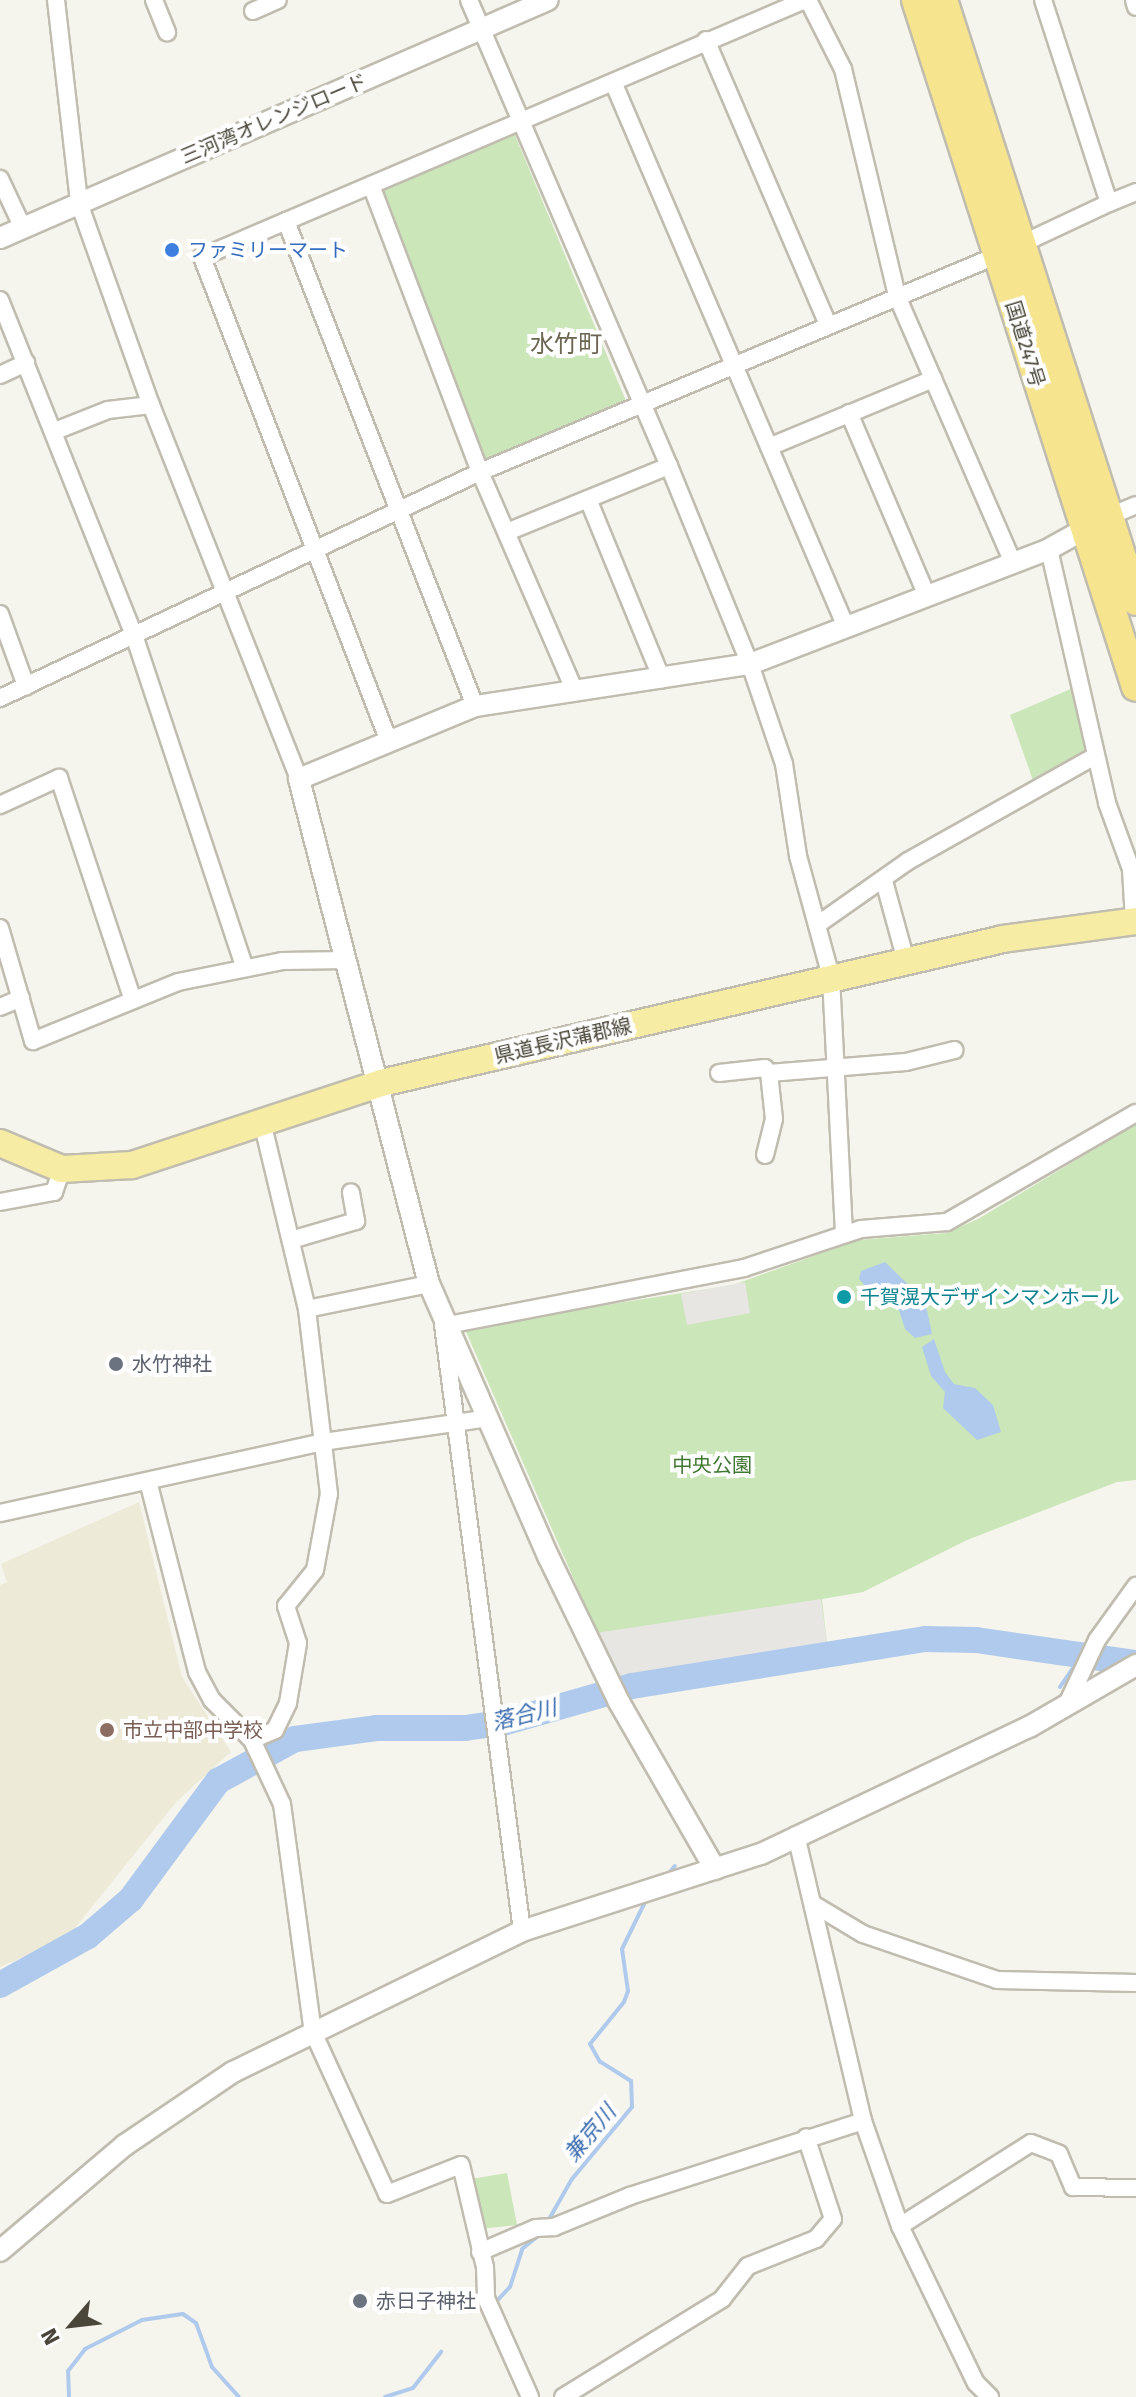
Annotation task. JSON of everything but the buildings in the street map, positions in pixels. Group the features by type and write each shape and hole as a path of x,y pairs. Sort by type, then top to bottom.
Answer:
{"highway":[{"name":"国道247号","path":"916,0 1009,249"},
{"name":"国道247号","path":"943,0 1009,249 1096,523 1136,687"},
{"name":"国道247号","path":"1096,523 1136,601"}],"main road":[{"name":"県道長沢蒲郡線","path":"0,1143 62,1169 132,1165 381,1083 1003,939 1135,921"}],"street":[{"path":"56,0 79,203 151,405 299,779 381,1083 429,1284 619,1702 715,1869"},
{"path":"154,0 167,32"},
{"path":"253,11 278,0"},
{"path":"469,0 518,121 669,466 750,664 784,764 798,856 831,977 844,1233"},
{"name":"三河湾オレンジロード","path":"0,238 548,0"},
{"path":"388,739 202,257 806,0 843,69 897,296 1013,563"},
{"path":"1043,0 1109,203"},
{"path":"1134,0 1136,7"},
{"path":"706,40 828,324"},
{"path":"613,82 846,627"},
{"path":"0,179 23,228"},
{"path":"371,185 480,472 575,692"},
{"path":"0,698 480,472 1009,249 1136,192"},
{"path":"286,221 395,512 475,706"},
{"path":"0,300 55,431 134,635 245,968"},
{"path":"0,375 26,363"},
{"path":"769,447 933,379"},
{"path":"55,431 108,410 151,405"},
{"path":"849,413 927,596"},
{"path":"507,532 669,466"},
{"path":"588,499 662,679"},
{"path":"299,779 388,739 475,706 750,664 1049,549 1136,505"},
{"path":"1049,549 1067,612 1095,756 1131,869 1135,921"},
{"path":"0,614 26,686"},
{"path":"817,925 884,881 908,861 1095,756"},
{"path":"0,805 59,778 133,1000"},
{"path":"884,881 906,961"},
{"path":"0,928 33,1041 178,982 282,961 347,960"},
{"path":"0,1007 21,998"},
{"path":"769,1073 906,1062 955,1050"},
{"path":"719,1073 765,1068 769,1073 774,1119 765,1155"},
{"path":"444,1317 744,1268 844,1233 947,1222 1136,1113"},
{"path":"253,1741 275,1730 288,1703 298,1643 286,1606 315,1570 329,1494 307,1309 262,1121"},
{"path":"0,1202 54,1192 62,1169"},
{"path":"291,1240 356,1221 351,1192"},
{"path":"307,1309 429,1284"},
{"path":"444,1317 495,1741 522,1931"},
{"path":"0,1513 323,1442 489,1418"},
{"path":"148,1481 197,1672 212,1700 253,1741 282,1804 313,2032 387,2194 461,2165 480,2252 486,2298 530,2397"},
{"path":"1068,1702 1095,1643 1136,1586"},
{"path":"0,2251 167,2114 233,2072 522,1931 715,1869 796,1835 1029,1727 1129,1669"},
{"path":"796,1835 863,2121 900,2226 969,2369 990,2397"},
{"path":"813,1904 863,1934 997,1980 1136,1983"},
{"path":"480,2252 536,2228 554,2227 806,2137 863,2121"},
{"path":"563,2397 722,2299 748,2266 816,2239 833,2219 806,2137"},
{"path":"900,2226 1031,2143 1059,2154 1073,2187 1136,2188"}],"shaded area":[{"path":"745,1282 750,1313 687,1325 681,1294"},
{"name":"市立中部中学校","path":"139,1502 182,1677 231,1752 177,1801 67,1938 0,1967 0,1585 7,1582 1,1564"},
{"path":"821,1599 827,1644 619,1683 596,1633"}],"green space":[{"path":"514,133 626,401 483,460 382,197 385,189"},
{"path":"1073,688 1088,750 1035,786 1010,715"},
{"name":"中央公園","path":"1136,1124 1136,1480 1117,1482 967,1540 863,1592 822,1599 827,1644 816,1656 665,1681 619,1683 464,1327 733,1285 858,1240 946,1233 978,1219"},
{"path":"507,2173 517,2225 480,2229 471,2179"}],"water":[{"path":"885,1262 925,1301 932,1334 915,1338 905,1329 897,1304 871,1292 859,1279 861,1271"},
{"path":"934,1339 945,1372 954,1384 975,1388 993,1405 1001,1432 977,1440 943,1408 945,1392 931,1376 922,1347"}],"waterway":[{"name":"落合川","path":"0,1985 88,1936 131,1899 218,1781 295,1739 376,1728 465,1728 506,1722 632,1686 925,1639 976,1640 1136,1663"},
{"name":"兼京川","path":"1060,1687 1081,1656"},
{"name":"兼京川","path":"666,1877 675,1866"},
{"name":"兼京川","path":"548,2221 572,2179 632,2107 631,2081 600,2062 590,2044 624,2002 628,1991 622,1949 646,1900"},
{"name":"兼京川","path":"494,2304 510,2287 522,2249 539,2235"},
{"name":"兼京川","path":"69,2397 68,2371 85,2349 142,2320 183,2314 196,2323 212,2367 239,2397"},
{"name":"兼京川","path":"385,2397 413,2388 441,2352"}],"place":[{"name":"ファミリーマート","path":"172,250"},
{"name":"千賀滉大デザインマンホール","path":"844,1297"},
{"name":"水竹神社","path":"116,1364"},
{"name":"市立中部中学校","path":"107,1730"},
{"name":"赤日子神社","path":"360,2301"}],"district":[{"name":"水竹町","path":"566,345"}]}
